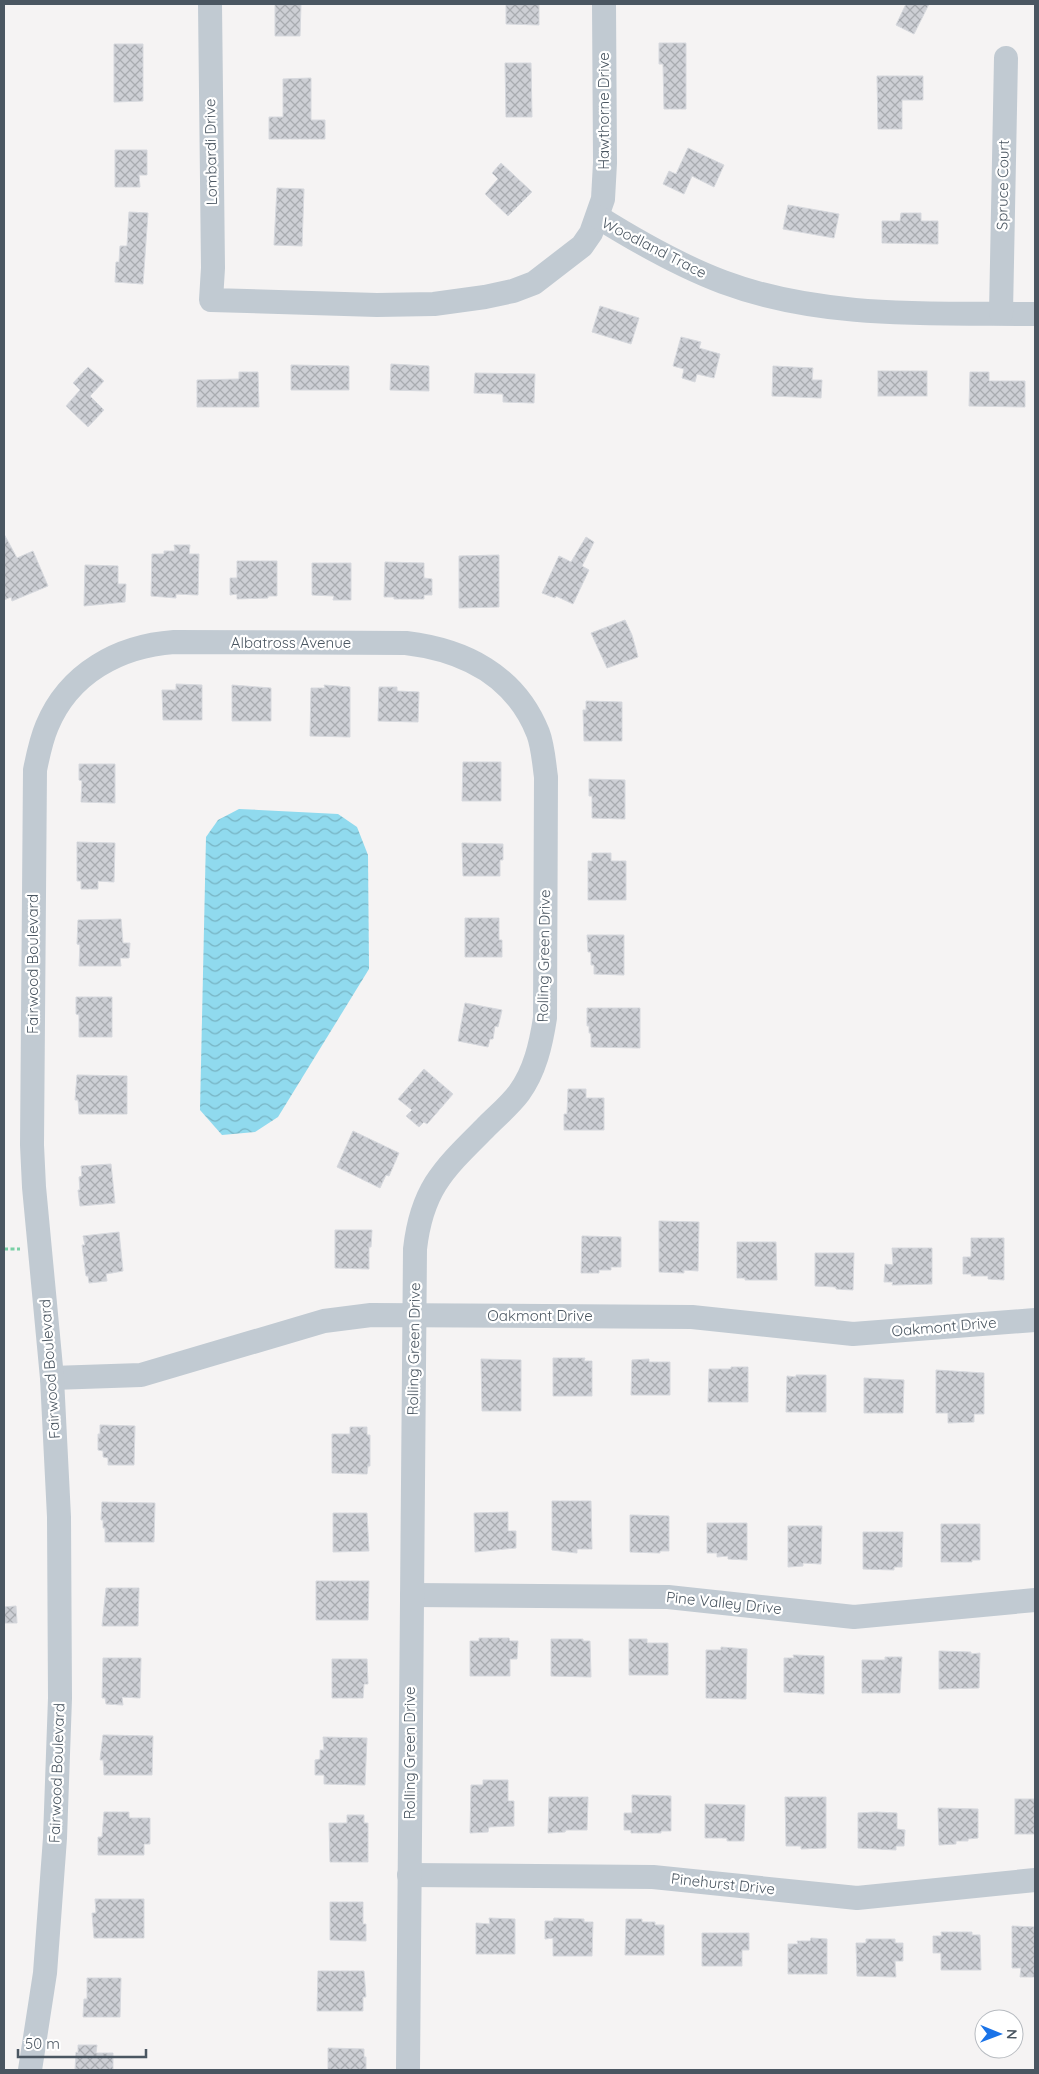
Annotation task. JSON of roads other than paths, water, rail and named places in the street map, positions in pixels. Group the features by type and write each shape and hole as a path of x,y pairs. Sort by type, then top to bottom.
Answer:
{"street":[{"name":"Lombardi Drive","path":"210,4 213,268 211,300"},
{"name":"Hawthorne Drive","path":"598,217 603,199 605,162 604,4"},
{"name":"Spruce Court","path":"1001,313 1006,58"},
{"name":"Woodland Trace","path":"211,300 377,305 434,304 513,291 534,283 582,246 591,233 598,217 668,258 723,282 765,295 859,311 1035,314"},
{"name":"Albatross Avenue","path":"79,678 103,663 134,649 154,644 396,643 429,646 458,654 474,661 502,681"},
{"name":"Fairwood Boulevard","path":"30,2070 45,1973 55,1838 60,1698 59,1517 52,1378 34,1187 32,1145 35,770 47,725 61,700 79,678"},
{"name":"Rolling Green Drive","path":"408,2070 414,1315 415,1249 418,1224 426,1200 438,1177 453,1159 520,1092 533,1067 541,1044 545,1018 546,778 538,733 518,698 502,681"},
{"name":"Oakmont Drive","path":"52,1378 141,1375 324,1321 370,1315 692,1317 853,1334 1035,1320"},
{"name":"Pine Valley Drive","path":"412,1594 668,1597 854,1617 1035,1600"},
{"name":"Pinehurst Drive","path":"410,1875 652,1877 857,1898 1035,1880"}],"water":[{"path":"239,809 338,814 357,827 368,855 369,969 278,1117 255,1132 222,1135 200,1110 206,837 218,820"}]}
